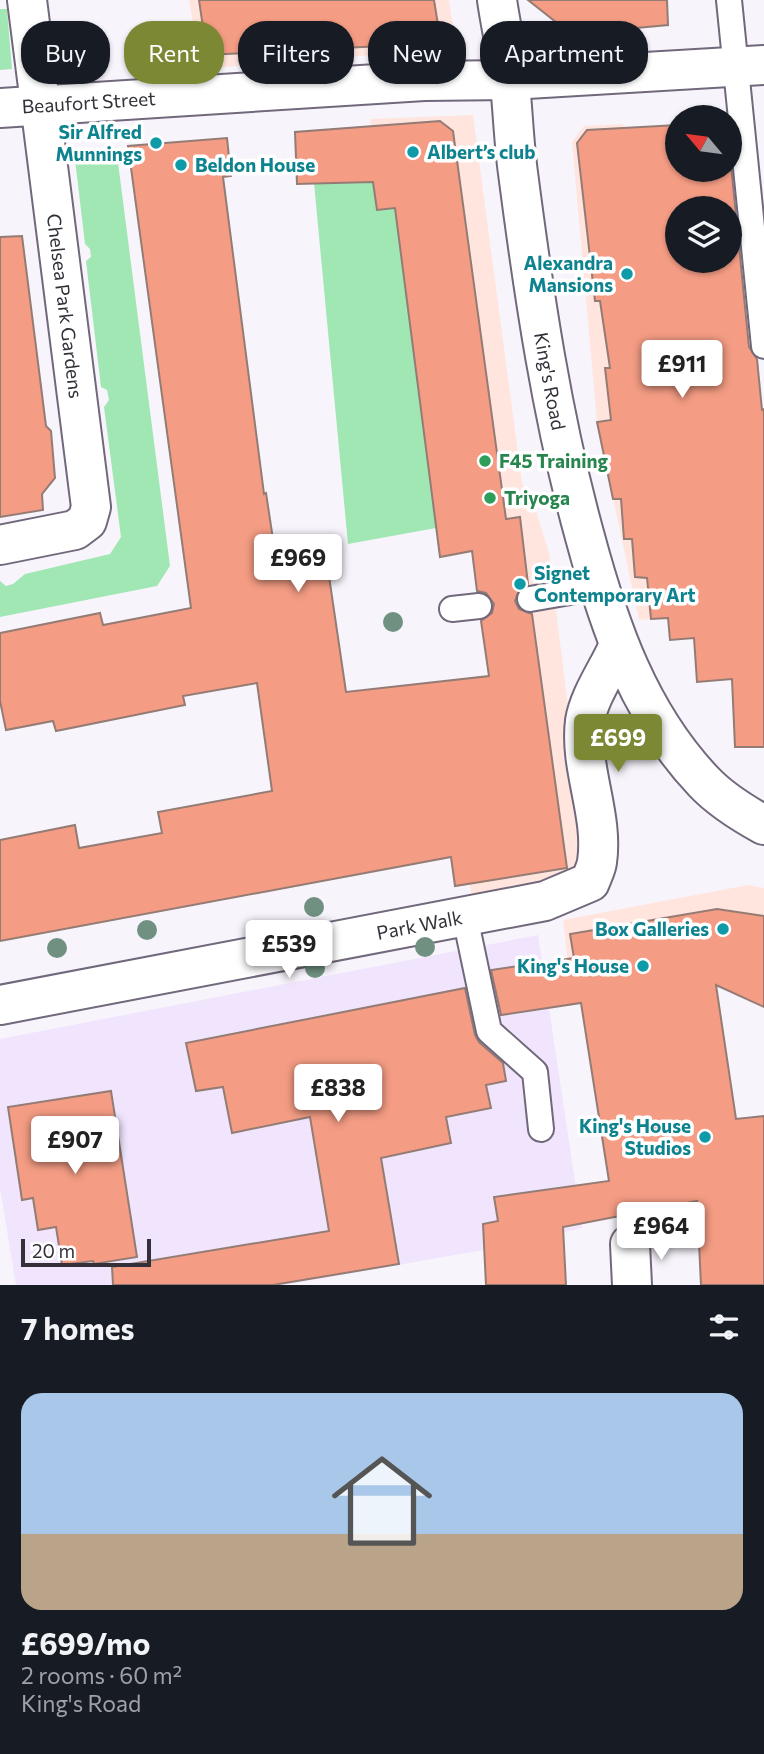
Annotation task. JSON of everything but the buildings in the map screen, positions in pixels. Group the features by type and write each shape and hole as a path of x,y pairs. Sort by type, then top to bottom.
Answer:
{"street":[{"name":"Chelsea Park Gardens","path":"0,545 75,530 87,521 91,507 27,0"},
{"name":"King's Road","path":"497,0 500,21"},
{"name":"Beaufort Street","path":"648,72 750,66"},
{"name":"Beaufort Street","path":"0,108 424,81 480,80"},
{"name":"King's Road","path":"510,84 518,171 544,355 573,494 618,647 677,750 706,784 746,815 764,825"},
{"name":"Park Walk","path":"0,1005 545,901 590,882 597,864 598,836 585,755 586,720 618,647"},
{"path":"630,1244 632,1285"}],"lane":[{"path":"729,0 750,66 764,346"},
{"path":"530,599 599,587"},
{"path":"452,609 479,606"},
{"path":"465,916 489,1031 535,1072 541,1129"}],"shaded area":[{"path":"189,0 449,0 452,21 368,21 368,55 354,56 354,21 238,21 238,66 224,67 224,21 193,21"},
{"path":"473,115 522,483 531,495 549,553 585,844 576,876 472,898 443,710 542,697 520,517 436,528 382,213 370,119"},
{"path":"623,124 687,616 639,620 597,422 572,142 584,126"},
{"path":"748,885 764,888 764,980 571,988 563,920"},
{"path":"538,935 582,1228 501,1247 283,1285 16,1285 0,1188 0,1039"}],"green space":[{"path":"0,9 7,9 12,69 0,70"},
{"path":"116,147 170,566 157,586 0,617 0,581 6,586 25,574 110,554 121,537 104,407 109,400 107,390 101,387 86,261 91,257 90,249 85,244 74,151"},
{"path":"372,174 395,208 436,528 348,544 314,183"}],"place":[{"name":"Sir Alfred Munnings","path":"156,143"},
{"name":"Albert’s club","path":"413,152"},
{"name":"Beldon House","path":"181,165"},
{"name":"Alexandra Mansions","path":"627,274"},
{"name":"F45 Training","path":"485,461"},
{"name":"Triyoga","path":"490,498"},
{"name":"Signet Contemporary Art","path":"520,584"},
{"name":"Box Galleries","path":"723,929"},
{"name":"King's House","path":"643,966"},
{"name":"King's House Studios","path":"705,1137"}]}
